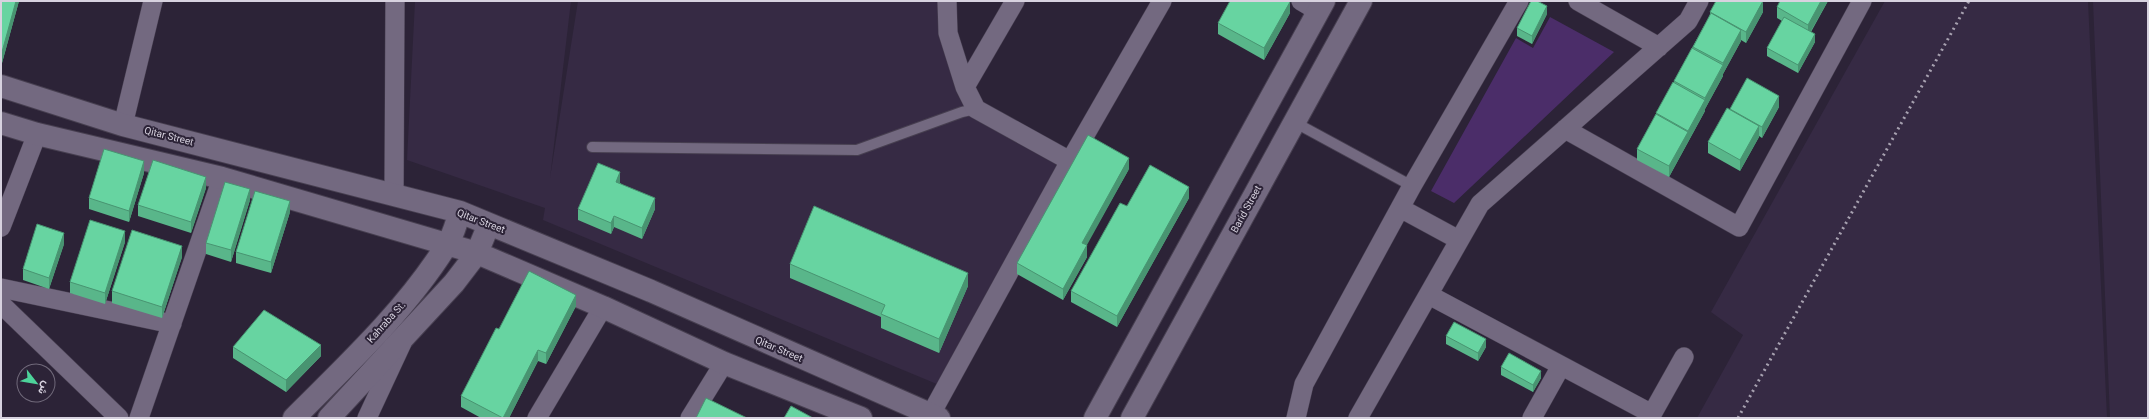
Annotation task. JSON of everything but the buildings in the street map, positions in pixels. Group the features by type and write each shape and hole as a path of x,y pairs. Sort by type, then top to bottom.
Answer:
{"main road":[{"name":"Barid Street","path":"1132,418 1361,1"},
{"path":"1095,418 1315,4"},
{"name":"Qitar Street","path":"1,86 123,124 460,212 651,291 761,341 935,416"},
{"path":"1,123 37,134 222,178 477,254 602,307 724,363 861,418"},
{"name":"Kahraba St.","path":"294,418 349,363 416,289 447,245 460,212"},
{"path":"328,418 454,283 477,254 489,224"},
{"path":"640,324 651,291"},
{"path":"749,372 761,341"}],"street":[{"path":"123,124 153,1"},
{"path":"394,194 395,1"},
{"path":"947,1 948,33 965,87 976,109 1070,161"},
{"path":"965,87 1015,1"},
{"path":"935,416 1070,161 1162,1"},
{"path":"1296,418 1304,384 1412,186 1519,1"},
{"path":"1578,1 1659,47"},
{"path":"1358,418 1480,204 1688,21 1699,1"},
{"path":"1566,129 1739,227 1862,1"},
{"path":"1,227 37,134"},
{"path":"139,418 222,178"},
{"path":"1400,208 1459,240"},
{"path":"1,288 172,324"},
{"path":"1428,295 1652,414 1684,357"},
{"path":"1,304 120,418"},
{"path":"537,418 602,307"},
{"path":"367,418 406,336"},
{"path":"690,418 724,363"},
{"path":"1532,418 1561,366"}],"lane":[{"path":"592,147 857,150 962,112 976,109"},
{"path":"1294,122 1412,186"}],"shaded area":[{"path":"415,1 571,1 550,178 578,1 947,1 976,109 1070,161 944,387 543,220 545,208 407,160"},
{"path":"1885,1 2088,1 2107,418 1697,418 1743,335 1711,312"},
{"path":"2093,1 2148,1 2148,418 2110,418"},
{"path":"1550,17 1614,52 1454,203 1431,191 1516,38 1533,48"}],"railway":[{"path":"1738,418 1969,1"}]}
